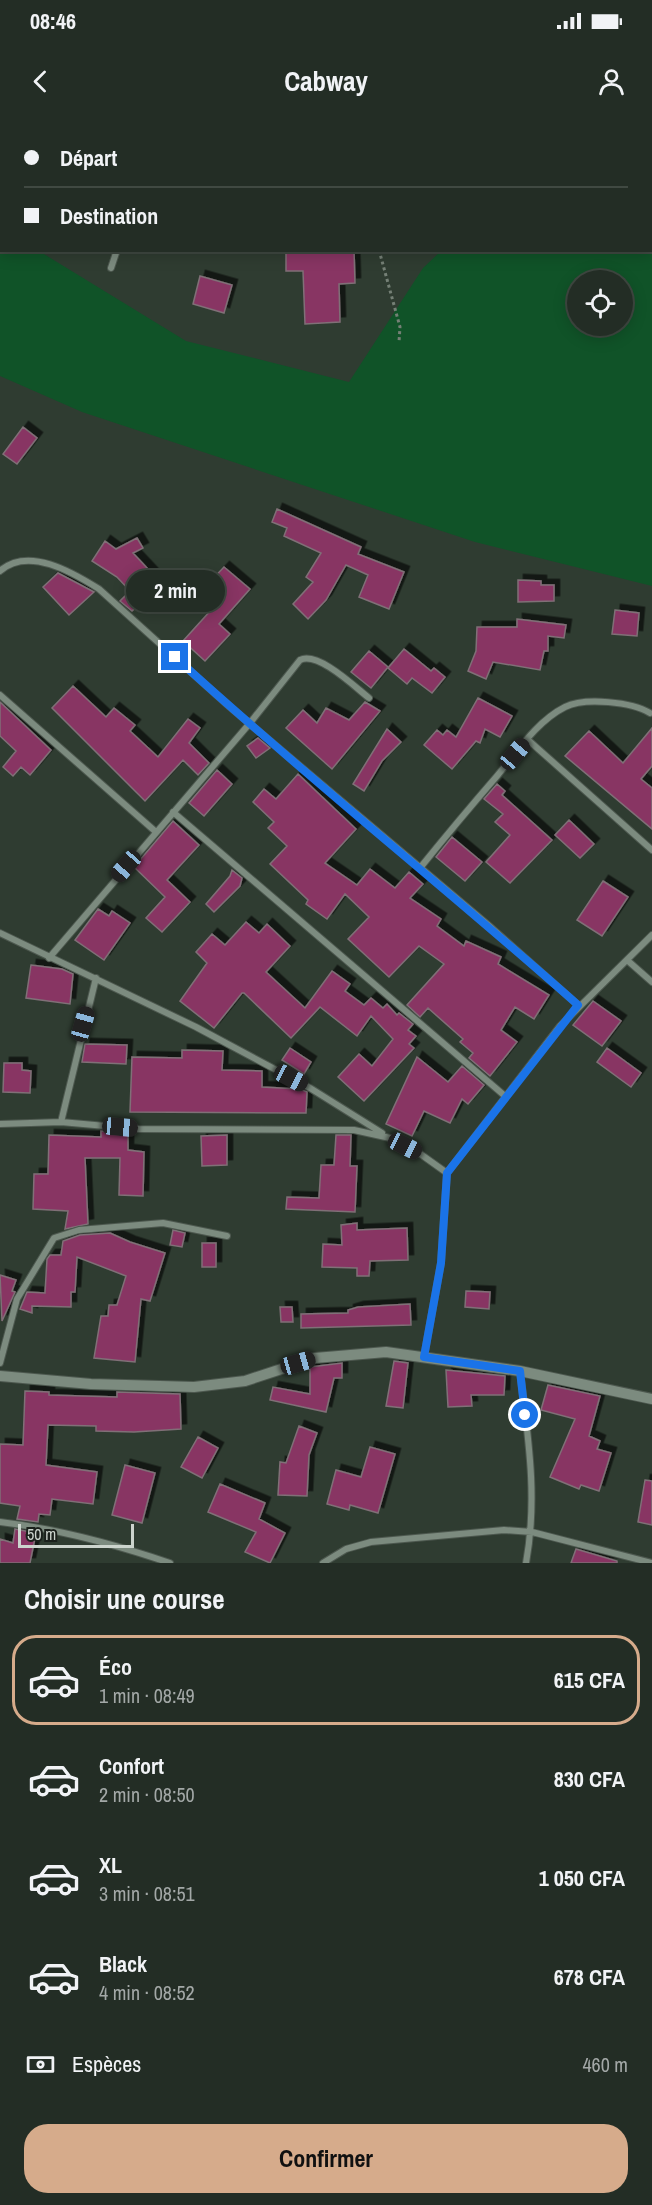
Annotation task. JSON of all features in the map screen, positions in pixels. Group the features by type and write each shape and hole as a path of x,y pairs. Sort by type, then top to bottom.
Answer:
{"street":[{"path":"111,268 116,252"},
{"path":"0,571 12,562 31,560 81,578 134,618 250,723 578,1005"},
{"path":"49,958 304,658 316,660 344,677 369,698"},
{"path":"0,695 156,832"},
{"path":"420,868 527,740 568,705 629,704 650,713"},
{"path":"527,740 652,850"},
{"path":"173,812 505,1096"},
{"path":"0,933 49,958 96,978 310,1088 390,1138 419,1153 447,1173"},
{"path":"424,1357 441,1263 447,1173 578,1005 652,935"},
{"path":"627,960 652,982"},
{"path":"61,1122 96,978"},
{"path":"0,1124 61,1122 139,1129 354,1130 390,1138"},
{"path":"0,1363 17,1299 54,1238 79,1230 148,1223 181,1225 226,1236"},
{"path":"0,1376 91,1384 194,1387 245,1381 307,1361 334,1355 386,1352 520,1371 652,1399"},
{"path":"520,1371 534,1482 532,1532 526,1563"},
{"path":"0,1522 62,1531 120,1546 170,1563"},
{"path":"323,1563 346,1549 371,1542 504,1530 532,1532 652,1563"}],"path":[{"path":"380,252 400,327 399,342"}],"green space":[{"path":"0,252 41,252 186,341 349,382 423,268 440,252 652,252 652,586 475,542 82,412 0,376"}],"building":[{"path":"286,252 354,252 355,283 339,284 340,322 305,324 303,271 286,271"},
{"path":"200,276 232,285 224,313 193,304"},
{"path":"23,427 37,438 17,464 3,454"},
{"path":"277,509 361,547 358,554 404,572 389,609 359,597 368,575 346,565 326,600 308,619 293,604 313,582 306,577 321,553 284,536 287,528 272,522"},
{"path":"137,538 143,548 133,553 162,584 132,611 120,601 130,591 117,577 92,561 105,541 116,549"},
{"path":"224,567 250,589 219,624 230,634 205,661 183,641 212,609 185,585 194,575 206,586"},
{"path":"58,573 94,592 69,615 43,587"},
{"path":"518,580 541,581 541,585 554,585 554,601 518,602"},
{"path":"615,610 639,613 637,636 612,634"},
{"path":"517,619 566,625 564,638 548,636 548,651 544,651 540,670 493,662 486,679 468,671 476,651 477,627 517,627"},
{"path":"404,649 431,671 434,668 445,677 432,693 412,678 407,684 388,668"},
{"path":"369,651 388,667 371,688 351,672"},
{"path":"73,686 106,717 114,708 135,725 130,731 158,757 188,719 200,728 189,743 209,763 198,775 183,760 145,801 52,708"},
{"path":"478,698 512,716 500,737 485,729 480,743 476,741 452,769 424,745 437,730 443,735 447,730 456,737"},
{"path":"0,702 51,750 30,775 21,767 13,776 3,767 16,751 0,736"},
{"path":"365,702 380,711 332,769 286,728 303,710 317,723 326,708 349,720"},
{"path":"652,728 652,766 641,779 652,788 652,829 565,756 589,731 623,763"},
{"path":"387,729 401,742 382,761 364,791 353,784"},
{"path":"258,738 270,748 256,758 247,746"},
{"path":"217,770 232,784 204,816 189,803"},
{"path":"298,774 356,829 325,863 357,885 370,869 395,888 409,872 423,884 410,898 441,919 437,926 464,946 466,941 501,957 498,964 549,995 534,1019 515,1007 501,1030 517,1042 490,1076 469,1058 473,1053 460,1042 463,1039 428,1008 420,1017 407,1005 444,964 419,946 389,977 348,939 369,917 345,894 327,919 306,904 308,900 270,864 287,846 268,828 274,822 253,802 264,789 276,799"},
{"path":"497,784 505,791 502,795 552,840 510,883 486,862 510,835 495,822 503,814 484,799"},
{"path":"569,820 594,844 580,858 555,835"},
{"path":"173,821 199,845 167,880 190,902 162,932 146,918 165,897 134,867"},
{"path":"452,837 482,862 465,881 436,857"},
{"path":"232,870 242,878 240,886 214,912 206,904 230,876"},
{"path":"603,881 628,897 602,936 577,920"},
{"path":"98,909 109,916 112,911 130,923 104,960 75,940"},
{"path":"246,922 259,933 267,924 290,946 266,972 305,1008 332,971 350,984 345,991 364,1005 371,998 383,1008 387,1004 397,1015 399,1013 413,1024 408,1030 416,1036 409,1044 414,1048 364,1101 338,1077 359,1054 372,1066 393,1039 371,1016 357,1036 320,1007 291,1038 244,993 214,1028 180,1001 207,963 196,952 212,934 225,945"},
{"path":"31,965 62,969 73,974 70,1004 26,998"},
{"path":"593,1001 621,1021 602,1046 573,1025"},
{"path":"85,1044 127,1045 126,1064 82,1062"},
{"path":"290,1048 311,1062 304,1074 282,1060"},
{"path":"607,1048 641,1073 631,1087 597,1062"},
{"path":"182,1050 223,1051 222,1070 262,1071 262,1087 300,1089 307,1092 306,1113 130,1112 132,1057 182,1058"},
{"path":"417,1057 448,1082 462,1066 484,1085 468,1104 462,1099 450,1123 424,1111 412,1136 386,1124"},
{"path":"4,1063 22,1063 22,1070 31,1071 30,1093 3,1092"},
{"path":"101,1131 128,1133 128,1150 144,1152 143,1196 119,1195 120,1158 85,1158 88,1224 65,1229 68,1211 33,1209 34,1174 48,1174 49,1135 101,1137"},
{"path":"227,1135 227,1165 202,1166 201,1136"},
{"path":"336,1135 351,1135 350,1166 357,1166 355,1212 286,1209 287,1197 319,1198 321,1165 334,1165"},
{"path":"357,1223 357,1230 407,1228 408,1260 370,1261 369,1276 357,1276 357,1268 322,1267 323,1244 342,1245 341,1225"},
{"path":"173,1230 185,1233 182,1247 170,1245"},
{"path":"110,1233 165,1253 150,1301 141,1299 135,1362 94,1358 101,1316 108,1316 109,1305 117,1305 126,1276 77,1257 75,1292 71,1292 71,1307 32,1306 32,1313 20,1309 27,1292 45,1293 47,1259 50,1255 61,1255 63,1241 80,1235"},
{"path":"202,1243 216,1243 216,1267 202,1267"},
{"path":"0,1275 16,1280 12,1291 15,1292 2,1321"},
{"path":"466,1291 490,1292 489,1309 465,1307"},
{"path":"410,1304 411,1325 301,1328 301,1314 348,1313 348,1310 358,1307"},
{"path":"280,1307 292,1307 293,1322 281,1322"},
{"path":"394,1361 408,1363 403,1408 386,1406"},
{"path":"342,1363 342,1378 334,1378 326,1412 270,1400 273,1387 310,1394 310,1367"},
{"path":"446,1370 505,1376 504,1395 471,1395 472,1406 448,1407"},
{"path":"548,1385 600,1396 589,1436 600,1441 597,1449 611,1453 599,1491 581,1485 579,1489 550,1477 575,1419 541,1410"},
{"path":"25,1391 49,1392 49,1395 117,1397 117,1392 180,1394 181,1429 134,1432 96,1431 96,1426 48,1425 46,1465 97,1472 93,1504 52,1499 50,1515 39,1514 38,1522 17,1519 20,1506 0,1503 0,1444 23,1445"},
{"path":"299,1426 317,1433 309,1455 307,1496 278,1495 280,1462 286,1463"},
{"path":"198,1437 218,1448 202,1478 181,1467"},
{"path":"370,1447 395,1454 378,1513 350,1505 349,1510 327,1504 336,1470 361,1477"},
{"path":"125,1465 155,1473 142,1523 112,1515"},
{"path":"645,1480 652,1481 652,1525 638,1522"},
{"path":"220,1484 265,1503 259,1519 285,1533 270,1563 245,1552 256,1532 208,1512"},
{"path":"15,1529 36,1533 30,1563 0,1563 0,1539 13,1543"},
{"path":"576,1549 617,1561 617,1563 571,1563"}],"route":[{"path":"175,657 230,707 487,924 578,1005 447,1173 441,1263 424,1357 520,1371 525,1415"}]}
